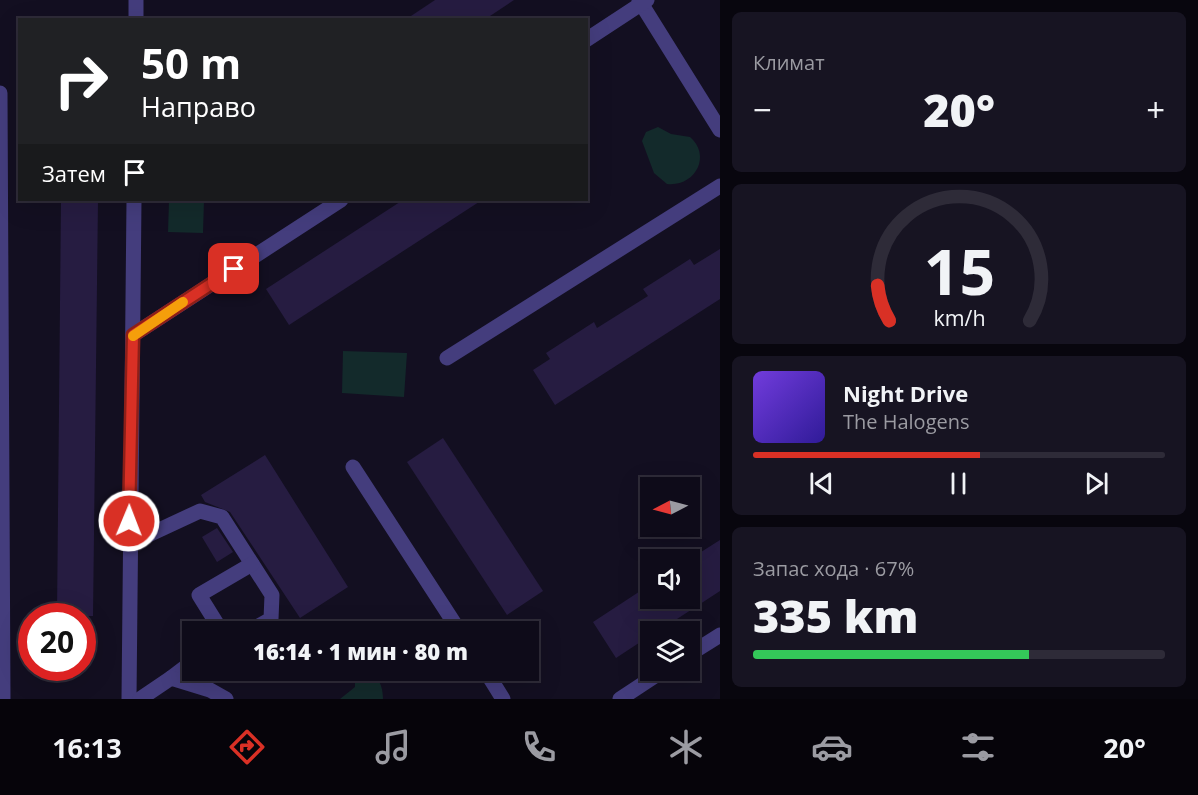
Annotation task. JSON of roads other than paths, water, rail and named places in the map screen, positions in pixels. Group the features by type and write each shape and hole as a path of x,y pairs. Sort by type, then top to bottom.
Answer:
{"street":[{"path":"136,0 136,18"},
{"path":"588,39 642,1 720,129"},
{"path":"0,93 3,699"},
{"path":"447,358 720,186"},
{"path":"129,699 134,201"},
{"path":"133,335 339,201"},
{"path":"353,468 453,621"},
{"path":"129,544 200,511 222,517 272,595 271,619 267,621"},
{"path":"215,621 199,595 252,564"},
{"path":"700,648 720,635"},
{"path":"140,699 182,670"},
{"path":"171,678 210,690 226,699"},
{"path":"491,681 503,699"},
{"path":"620,699 647,681"}]}
